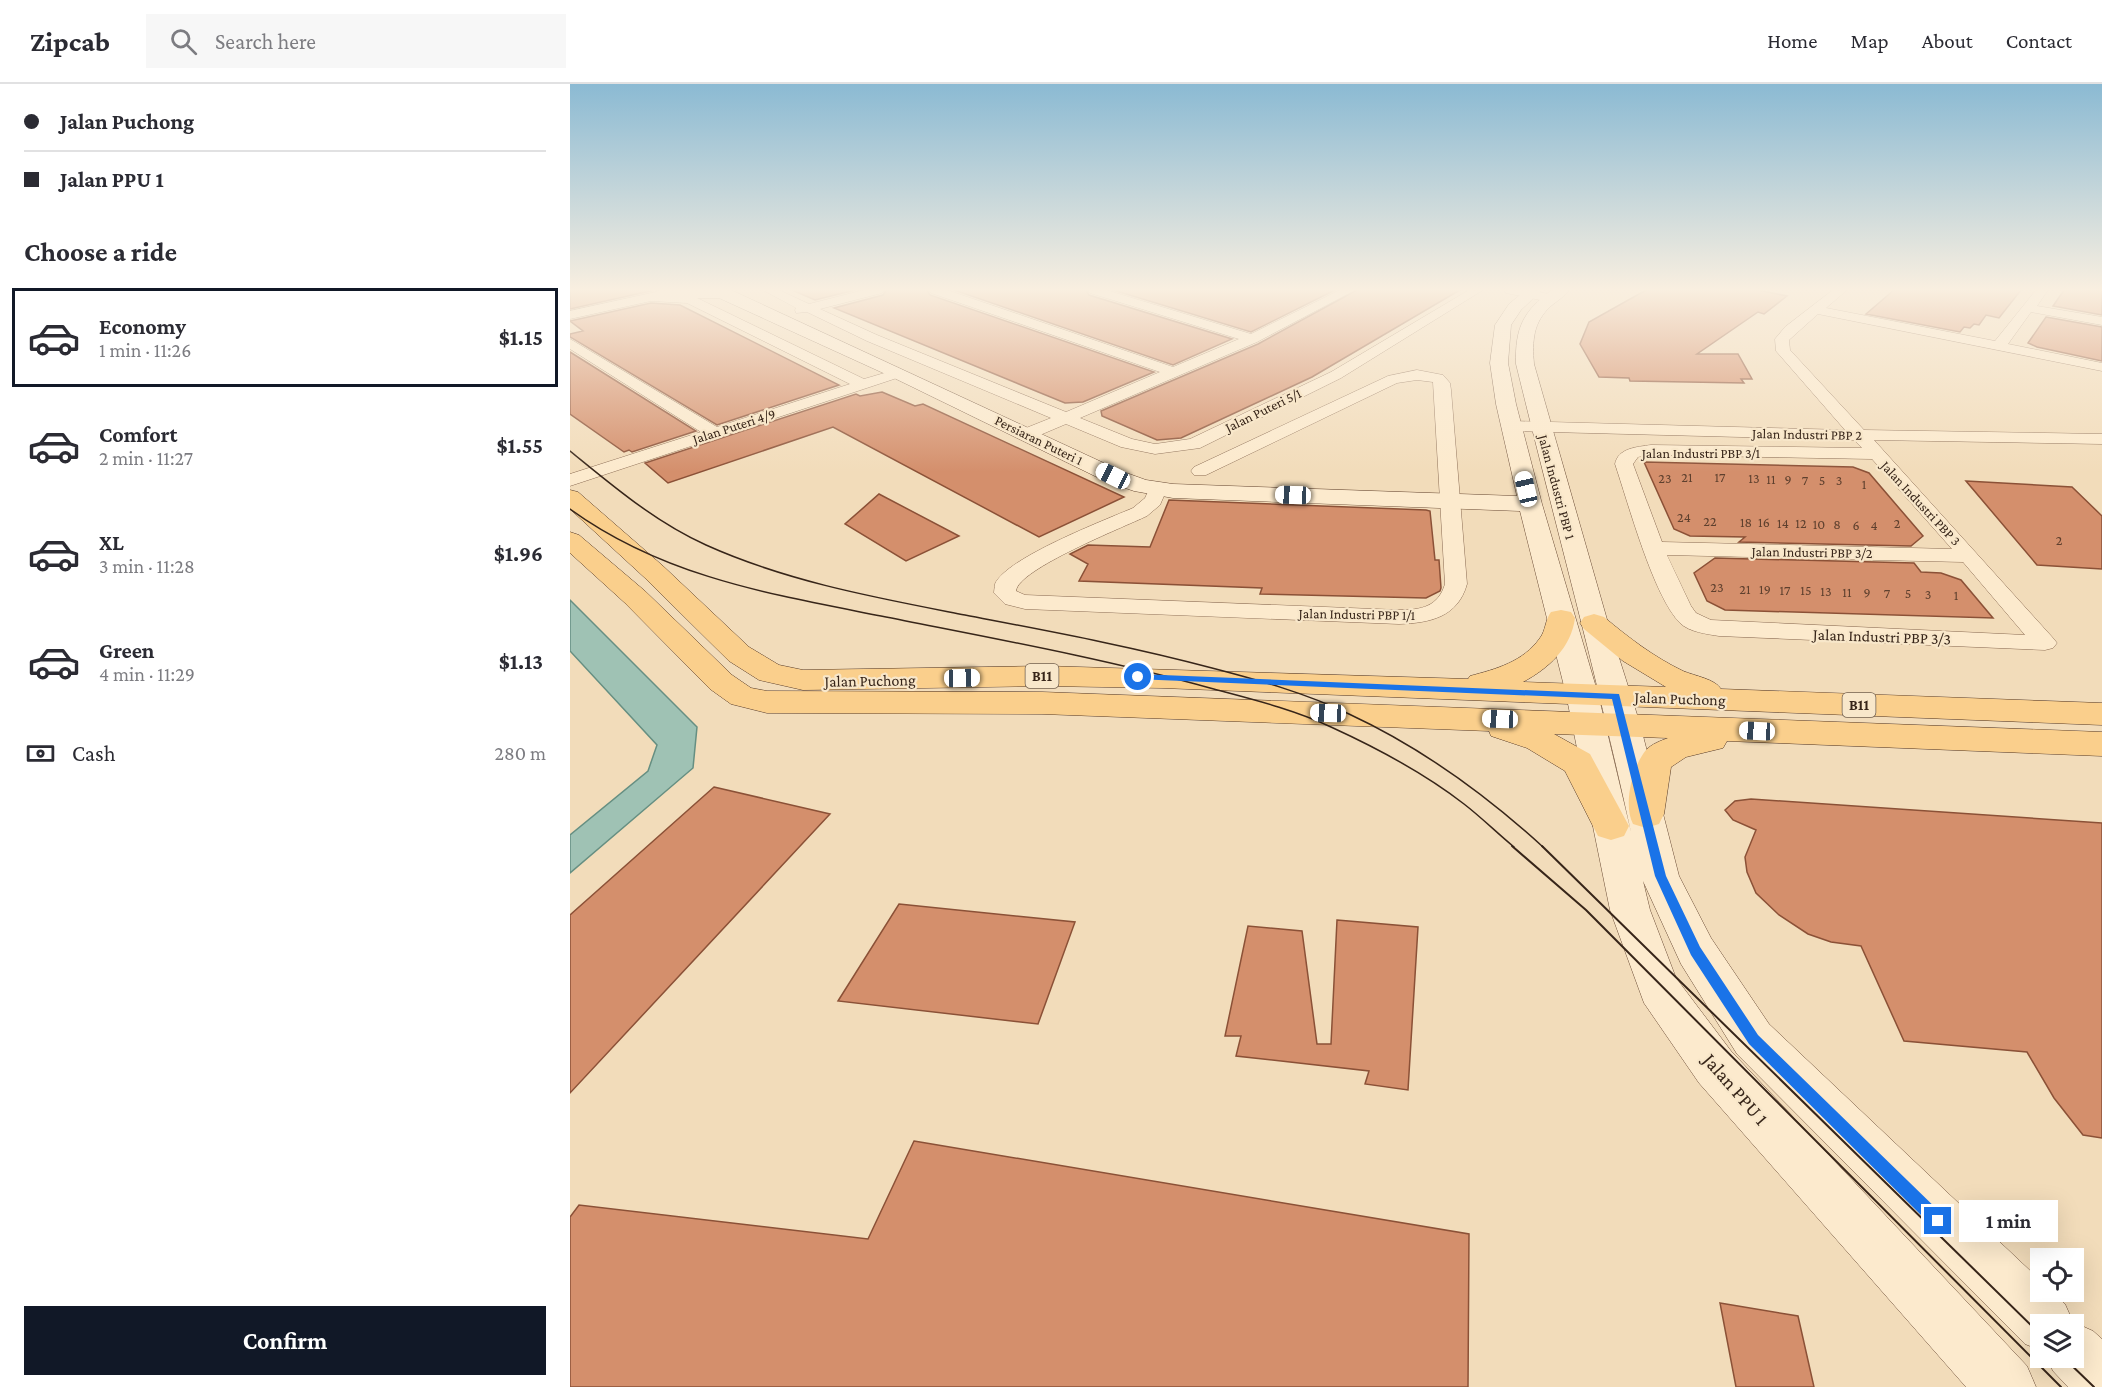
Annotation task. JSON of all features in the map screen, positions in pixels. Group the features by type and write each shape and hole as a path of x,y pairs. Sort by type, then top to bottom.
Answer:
{"main road":[{"name":"Persiaran Puteri 1","path":"849,351 1113,476 1158,489 1530,504"},
{"name":"Jalan Industri PBP 1","path":"1499,351 1499,363 1511,426 1561,618 1603,709"},
{"name":"Jalan Industri PBP 1","path":"1524,351 1527,375 1594,623 1603,709"},
{"name":"Jalan Puchong","path":"570,497 654,572 739,654 754,666 784,677 828,681 1045,676 1429,688 1757,731 2102,744"},
{"name":"Jalan Puchong","path":"570,540 634,597 721,682 742,697 767,702 1042,704 1457,718 1742,700 2102,714"},
{"path":"1429,688 1499,682 1517,673 1538,657 1556,637 1561,618"},
{"path":"1594,623 1622,648 1664,674 1689,685 1742,700"},
{"name":"Jalan PPU 1","path":"1603,709 1628,820 1630,910 1659,989 1714,1067 2006,1387"},
{"path":"1457,718 1509,730 1539,740 1578,763 1628,820 1655,759 1667,750 1757,731"},
{"name":"Jalan PPU 1","path":"1628,820 1660,876 1691,940 1753,1039 2035,1314"},
{"path":"2084,1362 2102,1379"}],"street":[{"path":"583,351 715,433"},
{"path":"794,351 862,384"},
{"name":"Jalan Puteri 5/1","path":"908,351 1138,446 1173,448 1194,444 1336,375 1376,351"},
{"path":"1112,351 1174,372"},
{"path":"1027,434 1224,351"},
{"name":"Jalan Industri PBP 3","path":"1783,351 1970,555 2045,643"},
{"path":"2023,351 2102,367"},
{"name":"Jalan Puteri 4/9","path":"570,480 898,373"},
{"name":"Jalan Industri PBP 1/1","path":"1158,489 1153,501 1140,512 1044,555 1029,565 1006,584 1005,593 1013,599 1025,602 1417,617 1433,614 1447,605 1454,596 1456,584 1442,383 1438,378 1404,376 1382,383 1200,471"},
{"name":"Jalan Industri PBP 2","path":"1511,426 2102,439"},
{"name":"Jalan Industri PBP 3/1","path":"1719,629 1699,624 1688,618 1681,608 1655,548 1624,460 1633,453 1651,450 1876,454"},
{"name":"Jalan Industri PBP 3/2","path":"1655,548 1970,555"},
{"name":"Jalan Industri PBP 3/3","path":"1719,629 2045,643"}],"shaded area":[{"path":"570,600 697,727 693,768 570,873 570,835 648,771 657,745 570,651"}],"building":[{"path":"593,351 771,351 839,385 717,425"},
{"path":"938,351 1092,351 1154,372 1083,402 1065,403"},
{"path":"1132,351 1205,351 1173,365"},
{"path":"1242,351 1357,351 1312,377 1181,438 1157,440 1102,416 1101,411"},
{"path":"1584,351 1702,351 1697,354 1738,354 1752,379 1741,379 1744,383 1630,381 1629,378 1599,377"},
{"path":"2055,351 2102,351 2102,361"},
{"path":"570,352 696,431 632,452 629,450 624,452 570,414"},
{"path":"882,392 915,406 923,404 1124,497 1039,537 833,427 668,483 645,463 856,394 860,396"},
{"path":"1644,462 1853,467 1869,473 1923,536 1911,546 1739,542 1745,537 1690,536 1674,529"},
{"path":"1966,481 2072,487 2102,516 2102,569 2037,565"},
{"path":"879,494 959,536 906,561 845,524"},
{"path":"1169,500 1430,511 1435,560 1439,560 1441,588 1440,591 1426,598 1260,594 1262,588 1079,581 1088,564 1070,554 1088,545 1150,547"},
{"path":"1715,558 1914,563 1921,572 1941,573 1961,580 1993,618 1725,610 1707,601 1694,573"},
{"path":"714,787 830,814 570,1093 570,915"},
{"path":"1751,799 2102,823 2102,1138 2083,1135 2054,1098 2027,1052 1904,1041 1861,946 1831,942 1808,934 1779,915 1756,893 1747,872 1745,857 1756,830 1733,820 1725,810 1735,801"},
{"path":"899,904 1075,922 1038,1024 838,1001"},
{"path":"1337,920 1418,927 1408,1090 1365,1084 1369,1071 1236,1056 1241,1036 1225,1036 1248,926 1302,931 1317,1044 1331,1044"},
{"path":"914,1141 1469,1234 1468,1387 570,1387 570,1217 579,1205 868,1239"},
{"path":"1720,1303 1798,1316 1814,1387 1736,1387"}],"tram line":[{"path":"570,451 669,526 706,545 769,569 866,595 1089,639 1181,660 1247,677 1316,700 1401,741 1451,773 1498,808 1543,847"},
{"path":"570,509 606,532 643,551 719,580 799,600 1128,667 1256,700 1302,715 1400,762 1464,804 1514,847"},
{"path":"1512,846 1586,910 2061,1387"},
{"path":"1542,846 2030,1324"},
{"path":"2074,1368 2094,1387"}],"route":[{"path":"1138,677 1616,696 1660,876 1696,951 1753,1039 1938,1221"}]}
